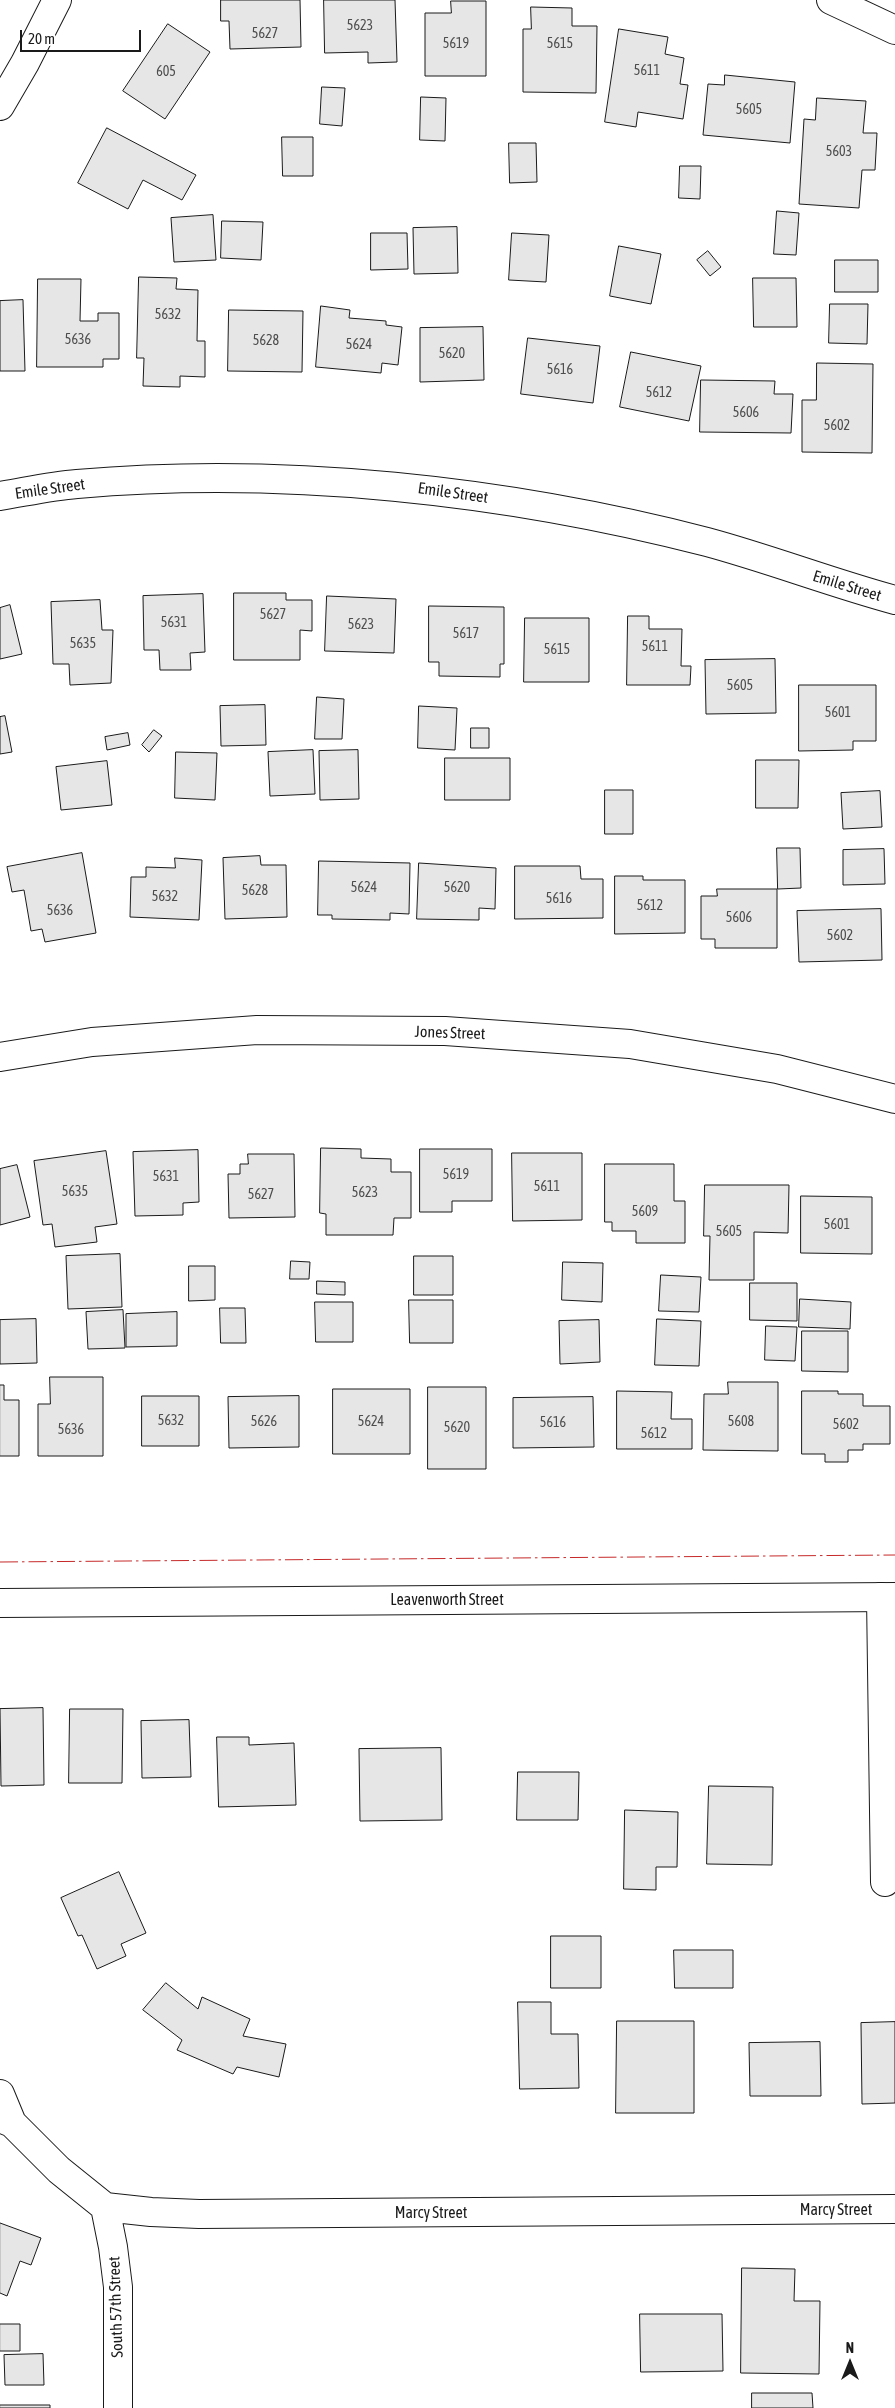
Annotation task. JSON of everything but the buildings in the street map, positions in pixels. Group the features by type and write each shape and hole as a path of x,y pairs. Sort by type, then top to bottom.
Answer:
{"street":[{"path":"0,106 25,63 57,0"},
{"path":"831,0 895,30"},
{"name":"Emile Street","path":"0,496 75,484 210,477 404,486 559,509 708,542 895,600"},
{"name":"Jones Street","path":"0,1057 92,1042 257,1030 445,1031 630,1044 777,1069 895,1099"},
{"path":"885,1882 888,1597"},
{"name":"Leavenworth Street","path":"0,1603 888,1597"},
{"path":"0,2094 6,2120 59,2170 105,2207"},
{"name":"Marcy Street","path":"105,2207 151,2212 199,2214 895,2209"},
{"name":"South 57th Street","path":"105,2207 118,2286 118,2408"}],"power":[{"path":"0,1562 895,1555"}]}
